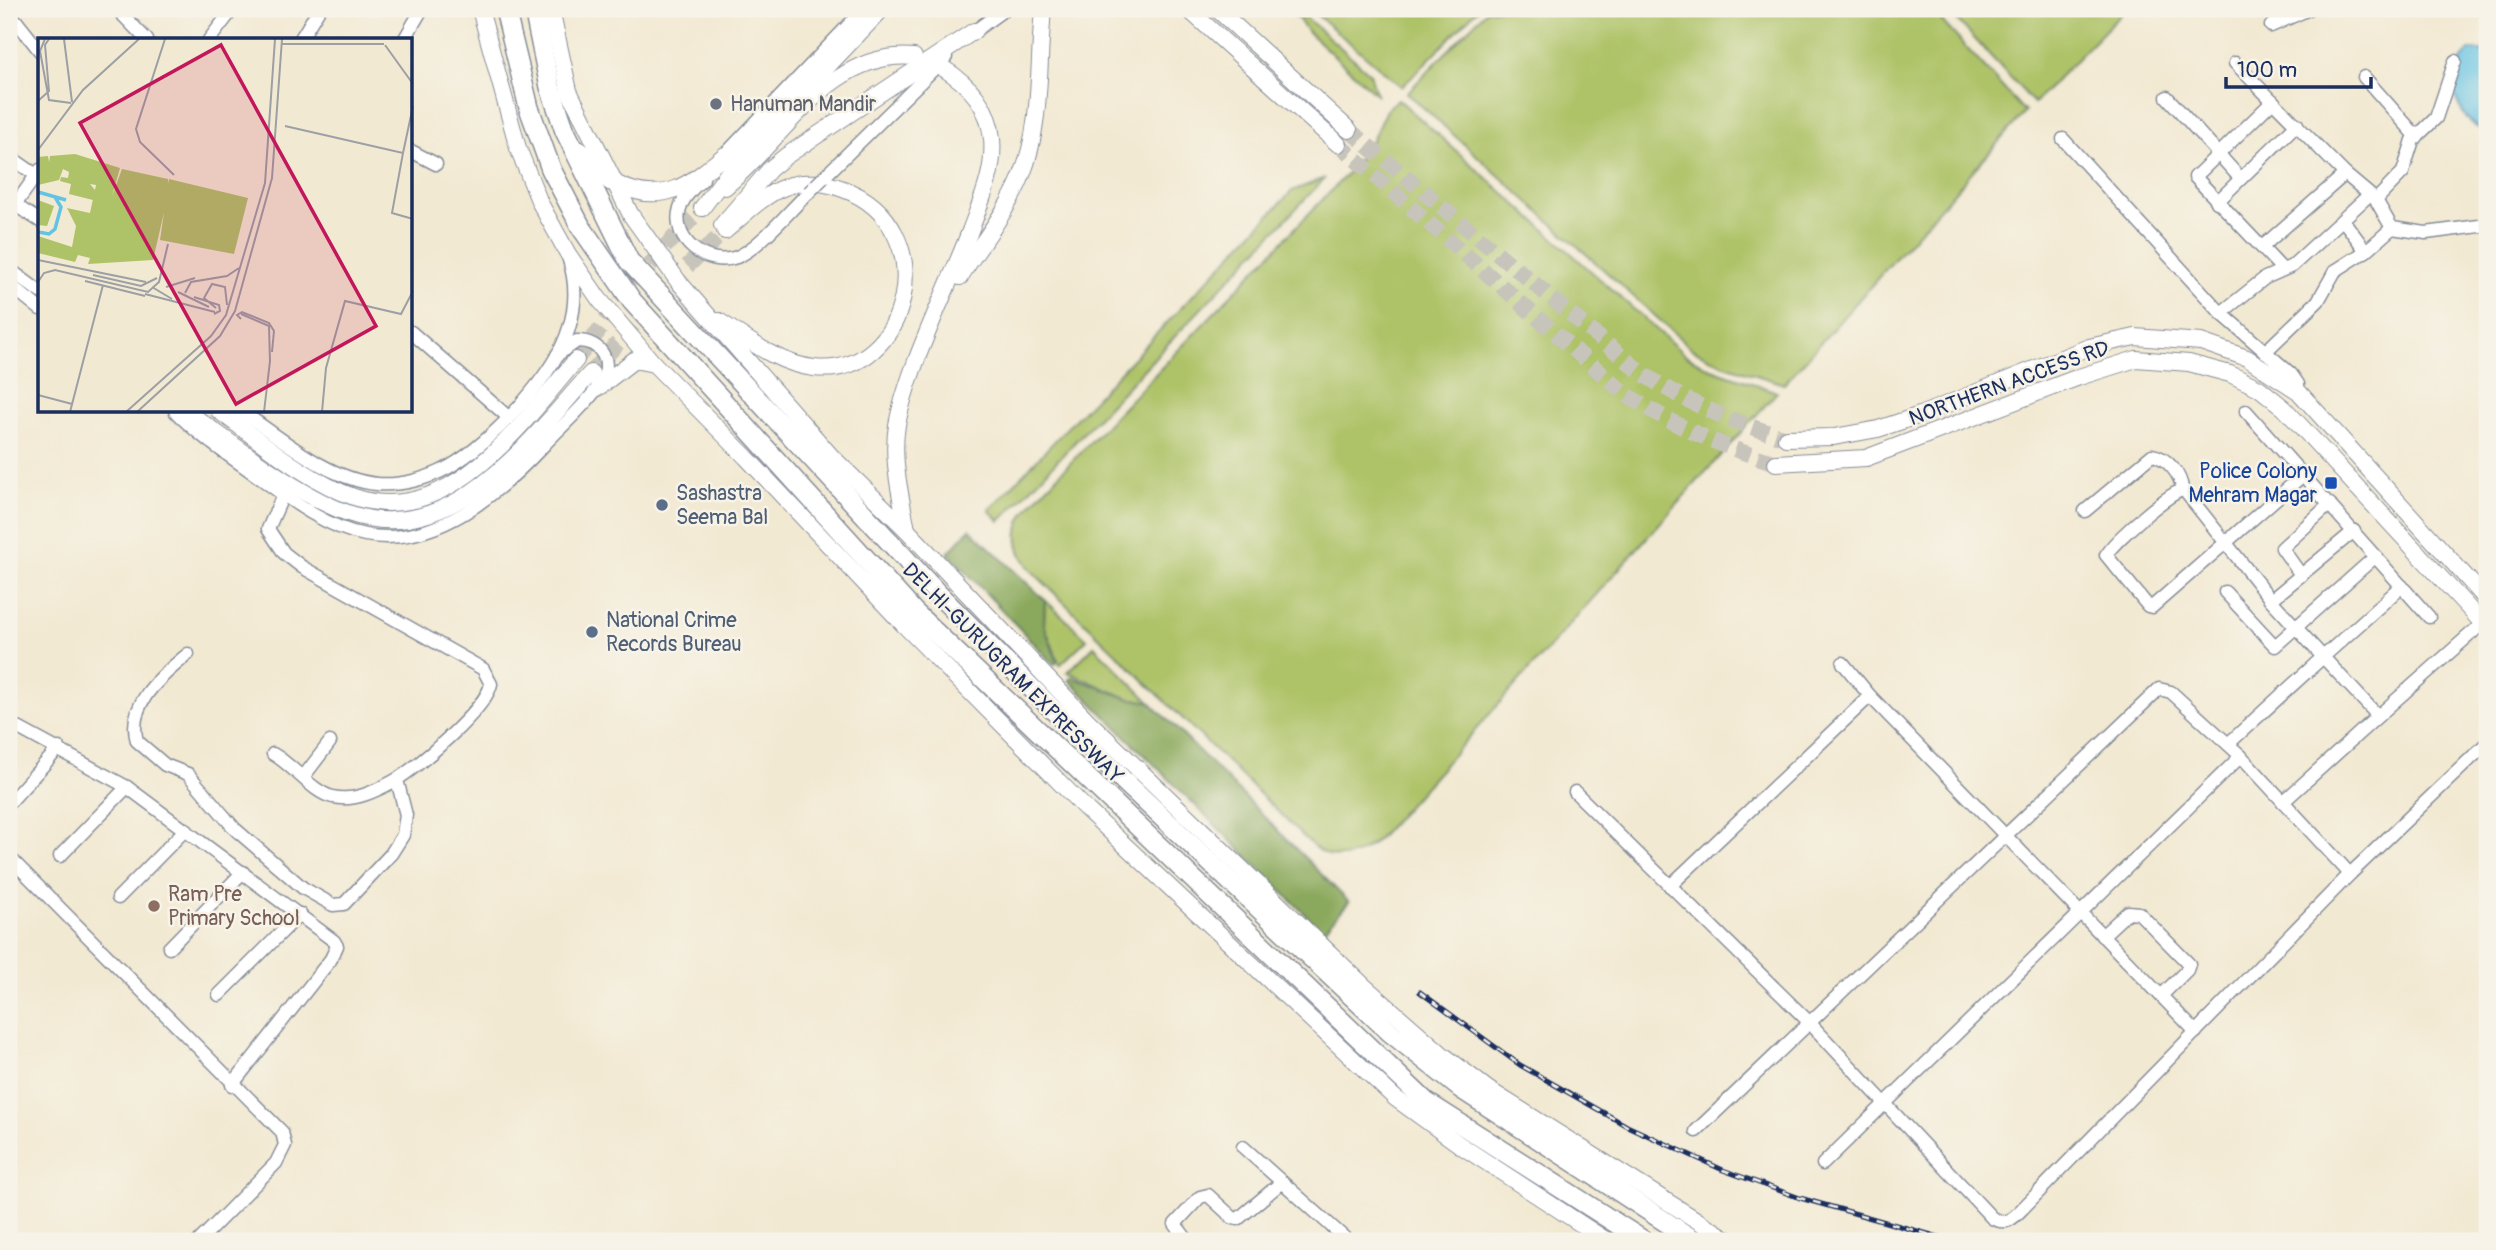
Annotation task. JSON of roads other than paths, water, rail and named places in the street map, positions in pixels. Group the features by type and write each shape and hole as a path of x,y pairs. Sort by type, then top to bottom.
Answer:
{"highway":[{"name":"DELHI-GURUGRAM EXPRESSWAY","path":"505,9 538,132 551,169 581,227 632,300 913,611 1426,1102 1644,1241"},
{"name":"DELHI-GURUGRAM EXPRESSWAY","path":"534,9 550,87 570,144 635,269 939,595 1124,781 1390,1032 1461,1088 1695,1241"},
{"path":"570,144 611,181"}],"main road":[{"path":"480,9 518,148 540,203 568,254 598,299 654,364 746,457 904,625 1076,798 1395,1098 1460,1145 1607,1241"},
{"path":"551,9 569,92 611,181 652,247 703,310 831,456 907,530 1087,720 1364,986 1443,1055 1489,1090 1730,1241"},
{"path":"881,9 734,165 706,204 743,173 837,78 878,58 914,57"},
{"path":"923,348 950,294 1006,207 1024,169 1035,108 1043,9"},
{"path":"1188,9 1338,144"},
{"path":"1217,9 1349,130"},
{"path":"703,310 776,358 816,369 846,364 873,348 885,335 901,303 906,274 897,235 875,207 846,190 817,184 788,186 767,197 723,229 754,186 786,156 974,31"},
{"path":"907,530 895,466 895,443 902,404 986,189 993,154 991,132 984,109 967,84 943,68"},
{"path":"611,181 636,193 660,194 681,187 725,155"},
{"name":"NORTHERN ACCESS RD","path":"1786,438 1834,437 1878,429 1920,415 2089,347 2135,337 2201,342 2247,358 2298,391 2487,600"},
{"path":"189,413 319,500 348,514 374,520 400,520 444,508 484,484 595,380 634,359 654,364"},
{"name":"NORTHERN ACCESS RD","path":"1776,463 1866,458 2079,377 2136,359 2189,363 2230,374 2259,388 2302,427 2485,626"},
{"path":"222,413 325,484 353,497 377,503 407,501 434,493 482,463 527,420 576,360"},
{"path":"2302,427 2316,413"}],"street":[{"path":"117,9 145,38"},
{"path":"211,38 233,9"},
{"path":"301,38 319,9"},
{"path":"405,38 422,9"},
{"path":"864,9 686,196 678,216 687,241 709,259 725,260 741,255 974,31 1005,9"},
{"path":"2271,26 2309,9"},
{"path":"9,12 38,48"},
{"path":"2221,313 2264,278 2292,266 2343,220 2403,172 2411,145 2431,126 2440,112 2455,61"},
{"path":"2235,63 2345,174 2372,197 2392,228 2410,233 2426,233 2487,225"},
{"path":"2364,77 2417,137"},
{"path":"2167,97 2240,177"},
{"path":"2273,101 2195,177 2282,269"},
{"path":"2217,201 2297,124"},
{"path":"2063,139 2221,313 2296,380 2298,391"},
{"path":"413,152 436,164"},
{"path":"9,163 16,161 38,173 15,205 38,219"},
{"path":"2262,247 2345,174"},
{"path":"2343,220 2366,251"},
{"path":"2265,352 2318,301 2335,271 2366,251 2392,228"},
{"path":"244,413 328,467 363,481 390,484 425,478 448,468 471,452 507,416 557,355 569,328 574,295 568,254"},
{"path":"9,269 38,291"},
{"path":"9,284 38,307"},
{"path":"413,334 507,416"},
{"path":"178,413 190,426 283,495 320,517 366,536 423,532 468,511 528,461 607,366 604,353 596,345 577,341 557,355"},
{"path":"2246,411 2429,617"},
{"path":"2085,511 2152,455 2161,457 2180,476 2182,489 2271,600 2378,716"},
{"path":"2182,489 2107,551 2107,557 2151,608 2304,475"},
{"path":"273,754 304,776 323,794 341,798 369,793 397,780 482,705 490,691 489,677 483,669 290,559 268,530 283,495"},
{"path":"2301,575 2282,548 2330,504"},
{"path":"2271,600 2354,531"},
{"path":"2225,592 2274,646 2376,556"},
{"path":"2228,744 2402,586"},
{"path":"2283,802 2378,716 2485,626"},
{"path":"188,654 155,682 147,694 135,719 137,741 165,765 188,774 235,829 312,894 333,905 344,904 399,843 407,821 397,780"},
{"path":"1843,663 1870,696 2196,1032"},
{"path":"1696,1131 1808,1021 2159,689 2171,692 2241,756 2350,874"},
{"path":"1670,886 1870,696"},
{"path":"9,723 127,787 334,941 335,952 232,1085"},
{"path":"304,776 330,742"},
{"path":"1575,792 1808,1021 1992,1218 2007,1222 2350,874 2487,743"},
{"path":"10,802 59,748"},
{"path":"1823,1164 2241,756"},
{"path":"60,856 127,787"},
{"path":"118,898 186,830"},
{"path":"9,857 232,1085 278,1127 285,1145 276,1163 199,1241"},
{"path":"169,948 243,872"},
{"path":"2102,936 2128,912 2139,913 2188,963 2187,970 2161,996"},
{"path":"219,995 300,914"},
{"path":"1243,1147 1348,1241"},
{"path":"1188,1241 1175,1224 1200,1197 1208,1195 1236,1219 1282,1182"}],"water":[{"path":"2470,50 2487,52 2487,133 2471,123 2456,97 2456,68"}],"tunnel":[{"path":"1349,130 1643,374 1712,412 1786,438"},
{"path":"1338,144 1624,393 1697,434 1776,463"},
{"path":"576,360 661,251 702,208"},
{"path":"591,373 681,272 725,231"}],"railway":[{"path":"1420,992 1520,1065 1627,1126 1723,1170 1800,1198 1953,1241"}],"place":[{"name":"Hanuman Mandir","path":"716,104"},
{"name":"Police Colony Mehram Magar","path":"2331,483"},
{"name":"Sashastra Seema Bal","path":"662,505"},
{"name":"National Crime Records Bureau","path":"592,632"},
{"name":"Ram Pre Primary School","path":"154,906"}]}
